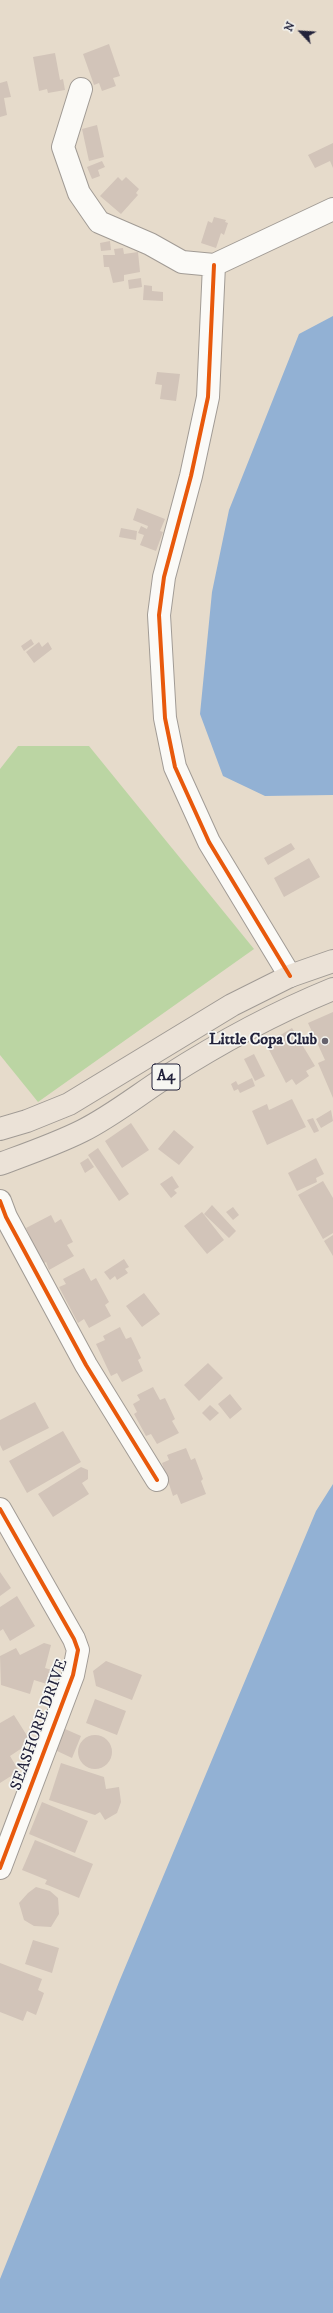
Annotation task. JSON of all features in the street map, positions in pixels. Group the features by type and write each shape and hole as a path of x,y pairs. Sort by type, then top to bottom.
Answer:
{"highway":[{"name":"A4","path":"0,1129 26,1122 68,1104 232,1005 290,976 333,961"},
{"name":"A4","path":"0,1164 81,1132 119,1111 164,1078 214,1047 254,1025 333,989"}],"street":[{"path":"81,89 63,147 79,193 99,222 150,244 182,262 214,265 333,209"},
{"path":"214,265 208,397 191,476 164,577 159,615 165,718 174,767 209,842 290,976"},
{"path":"0,1201 6,1217 78,1352 157,1480"},
{"name":"SEASHORE DRIVE","path":"0,1510 74,1639 78,1650 73,1675 9,1817 0,1868"}],"green space":[{"path":"18,746 89,746 254,949 38,1102 0,1055 0,769"}],"water":[{"path":"333,316 333,795 265,796 223,776 200,714 212,592 229,510 299,334"},
{"path":"333,1484 333,2313 0,2313 0,2279 119,1982 316,1511"}],"building":[{"path":"109,44 120,76 113,78 116,86 102,91 99,83 94,85 83,54"},
{"path":"55,53 60,80 63,79 65,90 48,93 47,89 39,91 33,57"},
{"path":"7,81 11,97 4,98 7,115 0,117 0,83"},
{"path":"97,125 104,157 89,161 82,129"},
{"path":"333,143 333,168 330,161 315,168 308,155"},
{"path":"102,161 105,167 98,170 100,176 92,179 87,167"},
{"path":"118,177 122,181 126,177 139,189 136,193 138,195 121,214 100,196"},
{"path":"214,217 226,220 225,222 228,223 224,235 221,233 216,248 201,243 208,221 212,223"},
{"path":"110,241 111,250 101,251 100,243"},
{"path":"123,248 124,254 138,252 140,272 124,275 124,281 113,283 109,267 104,267 103,255 115,255 114,249"},
{"path":"141,278 142,287 129,289 128,280"},
{"path":"144,285 152,286 152,291 163,292 163,301 143,300"},
{"path":"157,372 180,374 176,401 160,399 162,385 155,384"},
{"path":"137,508 165,519 160,531 163,532 156,551 140,545 144,535 138,533 141,526 147,529 148,526 133,520"},
{"path":"121,528 137,531 136,540 119,537"},
{"path":"31,639 34,644 24,651 21,646"},
{"path":"39,642 42,647 48,642 52,649 34,663 26,652"},
{"path":"291,843 295,849 268,865 264,858"},
{"path":"309,858 320,877 284,897 274,878"},
{"name":"Little Copa Club","path":"333,1012 333,1098 318,1063 325,1060 308,1023"},
{"path":"292,1028 315,1066 306,1071 309,1076 296,1085 292,1079 286,1083 266,1044"},
{"path":"254,1054 265,1076 255,1081 244,1059"},
{"path":"252,1078 255,1086 240,1093 238,1089 234,1091 231,1084 236,1081 238,1085"},
{"path":"292,1099 306,1127 267,1145 252,1111 267,1104 269,1110"},
{"path":"331,1110 333,1121 321,1128 316,1119"},
{"path":"313,1118 319,1131 314,1133 307,1120"},
{"path":"131,1123 149,1150 122,1168 105,1141"},
{"path":"174,1130 194,1147 179,1165 158,1149"},
{"path":"98,1148 129,1194 119,1201 88,1155"},
{"path":"88,1158 94,1167 85,1173 80,1163"},
{"path":"316,1158 324,1174 316,1178 317,1182 297,1191 288,1173"},
{"path":"172,1176 179,1187 174,1190 177,1193 171,1198 160,1184"},
{"path":"323,1181 333,1198 333,1233 323,1239 298,1195"},
{"path":"212,1205 236,1231 229,1238 204,1214"},
{"path":"233,1207 239,1215 233,1220 226,1212"},
{"path":"202,1212 224,1240 207,1254 184,1226"},
{"path":"51,1215 55,1223 61,1219 73,1242 67,1245 74,1256 49,1270 46,1262 41,1265 27,1239 30,1237 26,1228"},
{"path":"333,1235 333,1256 324,1241"},
{"path":"124,1259 129,1267 125,1269 128,1273 117,1280 115,1276 110,1280 104,1272"},
{"path":"84,1268 91,1281 96,1278 109,1302 105,1305 111,1316 89,1328 84,1319 78,1323 59,1287 66,1284 63,1279"},
{"path":"144,1293 160,1314 142,1327 126,1306"},
{"path":"120,1327 126,1339 131,1337 141,1358 138,1360 143,1371 122,1382 117,1373 111,1376 96,1344 105,1340 103,1336"},
{"path":"208,1363 223,1378 199,1401 184,1385"},
{"path":"153,1387 160,1400 165,1398 175,1419 172,1421 179,1433 157,1444 151,1434 146,1436 134,1414 137,1412 133,1404 140,1400 137,1395"},
{"path":"230,1394 242,1409 230,1419 218,1404"},
{"path":"35,1402 49,1428 3,1451 0,1445 0,1420"},
{"path":"210,1405 219,1413 210,1421 202,1413"},
{"path":"63,1431 81,1462 27,1493 9,1461"},
{"path":"186,1448 191,1460 195,1458 203,1479 201,1481 206,1494 181,1504 177,1494 173,1496 162,1463 169,1460 167,1455"},
{"path":"81,1467 88,1470 88,1479 82,1483 89,1494 53,1517 38,1494"},
{"path":"0,1572 11,1588 0,1596"},
{"path":"17,1596 35,1626 10,1641 3,1629 0,1631 0,1607"},
{"path":"44,1643 51,1645 45,1668 55,1671 50,1685 34,1680 30,1694 1,1685 0,1656 16,1648 20,1655"},
{"path":"106,1661 142,1675 132,1700 96,1686 93,1671"},
{"path":"95,1699 126,1711 117,1735 86,1723"},
{"path":"14,1715 31,1742 10,1756 19,1771 0,1783 0,1723"},
{"path":"65,1729 81,1736 72,1758 55,1750"},
{"path":"92,1735 98,1735 102,1736 109,1742 112,1752 111,1759 105,1766 98,1769 92,1769 88,1768 81,1762 78,1755 78,1749 79,1745 85,1738"},
{"path":"61,1763 104,1777 106,1789 119,1787 121,1802 117,1813 105,1820 100,1812 95,1815 49,1800"},
{"path":"42,1802 88,1821 75,1853 29,1834"},
{"path":"35,1840 93,1864 79,1898 45,1884 47,1880 22,1870"},
{"path":"36,1887 50,1891 58,1898 59,1914 51,1927 34,1926 24,1920 19,1903"},
{"path":"33,1940 59,1948 52,1973 25,1964"},
{"path":"0,1963 42,1979 38,1990 44,1993 36,2015 27,2011 23,2021 0,2012"}],"cycle path":[{"path":"214,265 208,397 191,476 164,577 159,615 165,718 175,767 209,842 290,976"},
{"path":"0,1201 6,1217 86,1365 157,1480"},
{"path":"0,1509 74,1639 78,1650 73,1675 0,1868"}],"place":[{"name":"Little Copa Club","path":"325,1041"}]}
